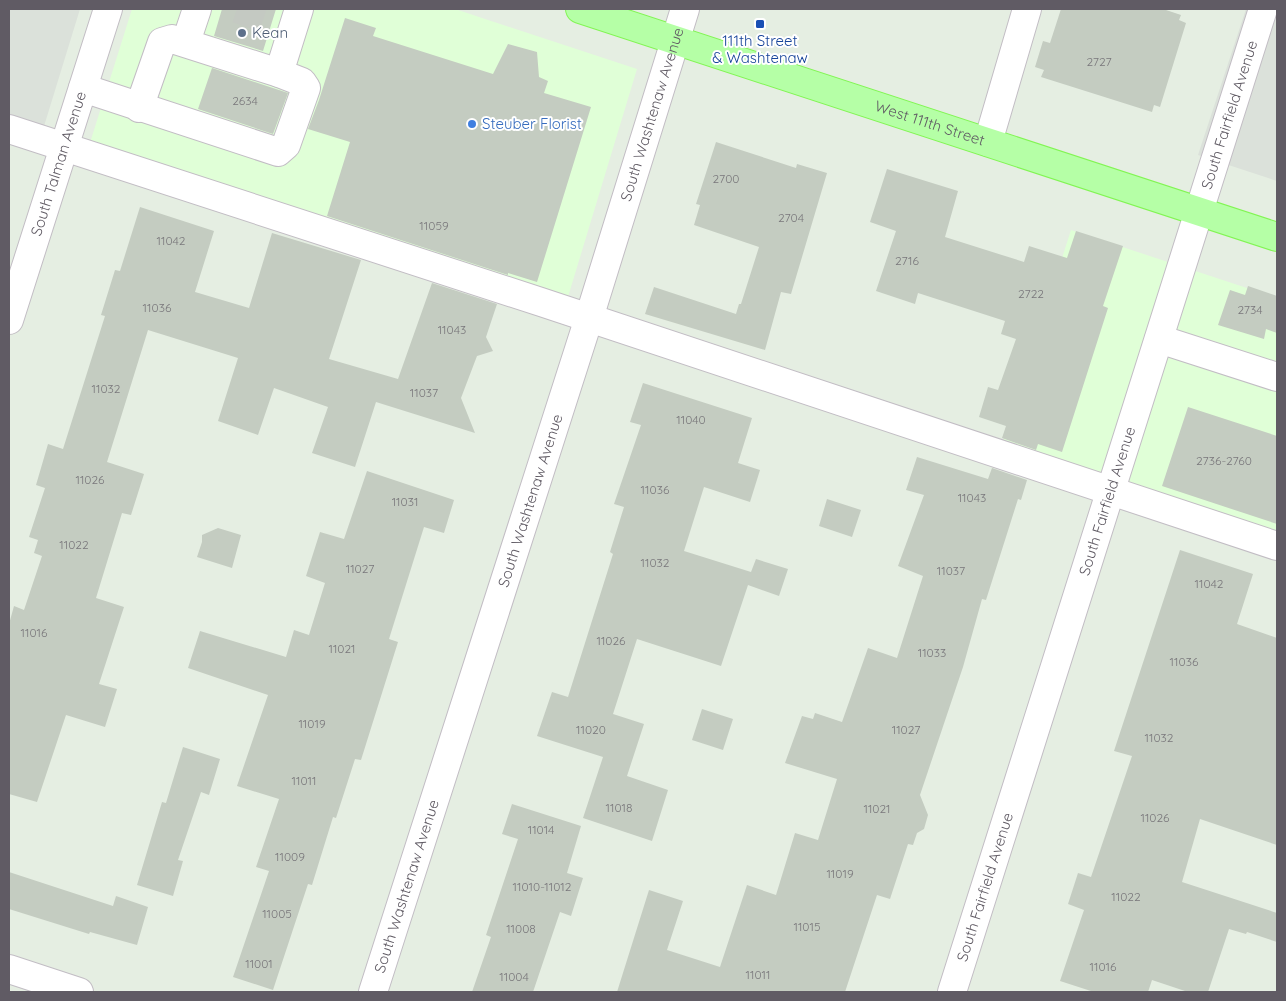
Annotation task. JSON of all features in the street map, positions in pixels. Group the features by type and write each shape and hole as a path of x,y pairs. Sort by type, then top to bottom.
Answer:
{"main road":[{"name":"West 111th Street","path":"580,9 1277,237"}],"street":[{"name":"South Talman Avenue","path":"9,320 108,9"},
{"path":"186,42 197,9"},
{"name":"South Washtenaw Avenue","path":"373,992 589,318 685,9"},
{"path":"988,142 1026,9"},
{"name":"South Fairfield Avenue","path":"952,992 1263,9"},
{"path":"280,73 288,19"},
{"path":"83,88 140,108 278,152 286,145 306,88 302,82 280,73 172,39 162,42 140,108"},
{"path":"9,129 589,318 1277,546"},
{"path":"1158,340 1277,377"},
{"path":"9,969 79,992"}],"shaded area":[{"path":"9,9 80,9 37,149 9,140"},
{"path":"132,9 455,9 637,69 561,320 83,165"},
{"path":"1246,9 1277,9 1277,181 1198,155"},
{"path":"1071,230 1277,298 1277,550 998,457"}],"building":[{"name":"Kean","path":"222,9 276,9 263,51 214,36"},
{"path":"1061,9 1163,9 1181,15 1179,20 1186,23 1160,107 1154,105 1152,112 1041,77 1044,70 1035,67 1043,41 1050,43"},
{"name":"Steuber Florist","path":"345,18 376,28 373,36 493,74 508,44 537,52 539,77 548,81 544,93 591,107 537,282 508,273 508,275 327,216 350,142 308,129"},
{"path":"212,68 288,93 273,134 198,109"},
{"path":"716,142 796,168 797,164 827,173 791,294 781,292 765,350 645,314 654,287 736,314 739,304 741,304 759,247 694,225 700,205 696,204"},
{"path":"887,169 958,191 945,237 1024,262 1029,246 1067,258 1076,231 1123,246 1103,306 1108,308 1062,452 1038,444 1036,450 1002,438 1006,426 979,417 988,387 998,390 1016,339 1001,334 1005,321 918,293 915,304 876,291 896,231 870,222"},
{"path":"140,207 214,231 195,292 249,308 272,233 361,260 329,359 398,379 432,283 497,304 486,337 493,351 477,356 461,398 475,433 376,402 355,467 312,453 328,407 274,388 258,435 218,421 238,358 148,330 107,462 144,474 131,515 122,513 96,598 124,607 99,684 117,689 105,727 66,715 37,802 9,794 9,624 14,606 24,610 42,556 34,553 38,540 29,537 45,488 36,485 48,444 63,449 105,316 101,315 115,270 120,271"},
{"path":"1248,286 1277,296 1277,333 1266,329 1264,339 1218,325 1230,290 1245,295"},
{"path":"643,383 752,418 738,463 760,470 750,502 704,487 684,551 751,572 756,559 788,569 779,596 748,585 721,666 637,639 613,714 644,724 627,776 668,790 652,841 583,818 603,757 537,736 552,692 568,697 613,554 610,552 624,507 614,504 641,425 630,422"},
{"path":"1188,407 1277,436 1277,524 1162,486"},
{"path":"917,457 988,479 992,468 1027,480 1021,500 1018,499 986,600 982,599 963,667 920,795 928,815 924,829 917,833 913,845 908,844 890,899 877,895 845,992 617,992 649,890 683,901 667,950 720,967 747,885 776,895 795,833 818,840 837,779 785,763 802,716 813,719 815,713 842,722 868,648 897,658 923,576 898,566 924,495 906,490"},
{"path":"367,471 454,500 444,533 424,527 389,639 398,642 361,760 355,759 336,818 333,817 312,885 308,884 273,990 233,977 269,871 256,867 279,799 237,786 268,695 188,668 200,631 286,657 294,630 309,635 325,583 306,576 320,532 344,539"},
{"path":"827,499 861,510 852,537 819,526"},
{"path":"218,528 241,535 232,568 197,557 202,542 202,535"},
{"path":"1180,550 1253,574 1237,624 1277,638 1277,845 1200,819 1182,882 1277,913 1277,942 1247,932 1246,934 1229,929 1208,992 1188,992 1152,980 1148,992 1094,992 1060,981 1084,910 1068,904 1078,873 1091,877 1132,756 1114,751"},
{"path":"702,709 733,719 723,750 692,740"},
{"path":"183,747 220,759 209,795 201,792 178,860 183,861 173,896 137,885 162,802 166,803"},
{"path":"512,804 581,826 567,873 583,878 571,916 560,912 533,992 472,992 491,937 486,935 518,839 502,834"},
{"path":"9,872 113,906 116,896 148,907 137,945 90,932 89,934 9,909"}],"tunnel":[{"path":"237,9 273,21"}],"place":[{"name":"111th Street & Washtenaw","path":"760,24"},
{"name":"Kean","path":"242,33"},
{"name":"Steuber Florist","path":"472,124"}]}
